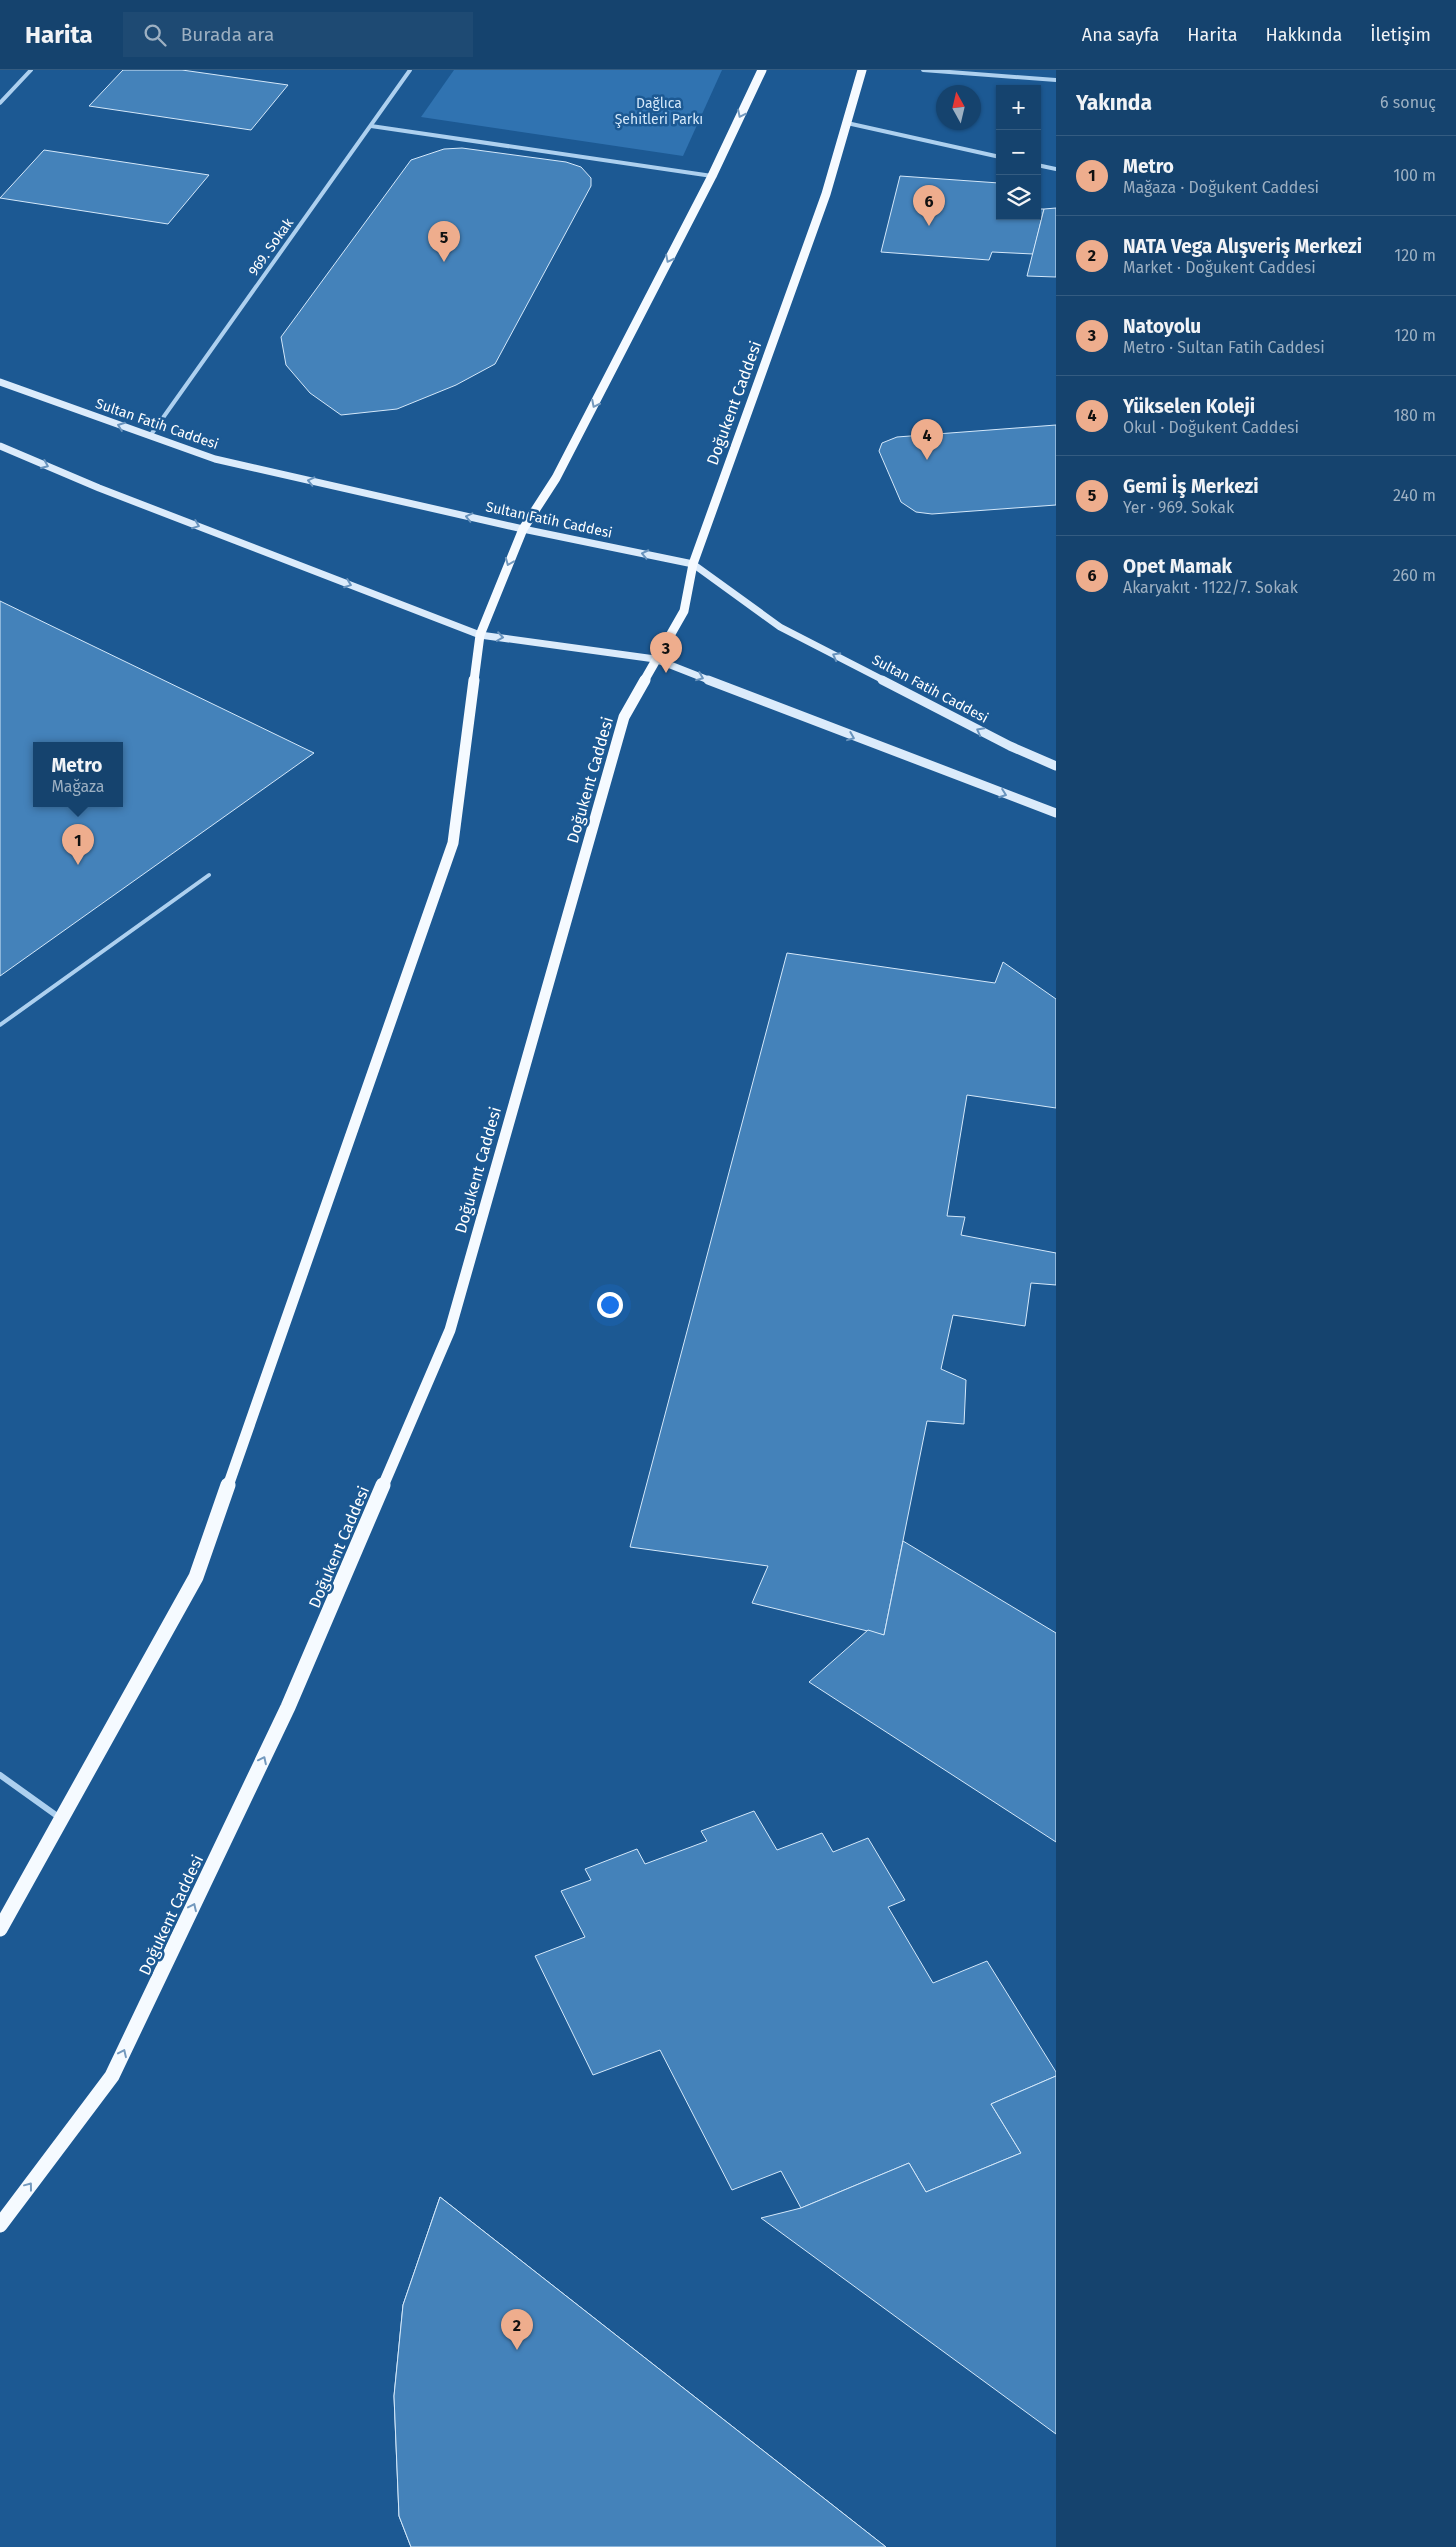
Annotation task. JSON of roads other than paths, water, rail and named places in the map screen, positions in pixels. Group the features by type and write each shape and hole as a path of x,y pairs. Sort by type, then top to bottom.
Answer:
{"main road":[{"path":"0,1929 196,1577 453,843 480,634 523,529 556,478 712,176 762,70"},
{"name":"Doğukent Caddesi","path":"0,2225 112,2076 288,1707 450,1330 624,717 655,659 684,611 693,564 826,194 862,70"},
{"name":"Sultan Fatih Caddesi","path":"0,382 215,460 523,529 693,564 780,627 1010,746 1056,766"},
{"path":"0,446 99,488 480,634 655,659 868,744 1056,813"}],"street":[{"path":"0,103 31,70"},
{"name":"969. Sokak","path":"150,436 410,70"},
{"path":"923,70 1056,80"},
{"path":"847,123 996,156"},
{"path":"370,126 712,176"},
{"path":"1041,166 1056,169"},
{"path":"0,1775 61,1819"}],"lane":[{"path":"0,1025 209,875"}],"place":[{"name":"Opet Mamak","path":"929,226"},
{"name":"Gemi İş Merkezi","path":"444,262"},
{"name":"Yükselen Koleji","path":"927,460"},
{"name":"Natoyolu","path":"666,673"},
{"name":"Metro","path":"78,865"},
{"name":"NATA Vega Alışveriş Merkezi","path":"517,2350"}],"park label":[{"name":"Dağlıca Şehitleri Parkı","path":"659,112"}]}
